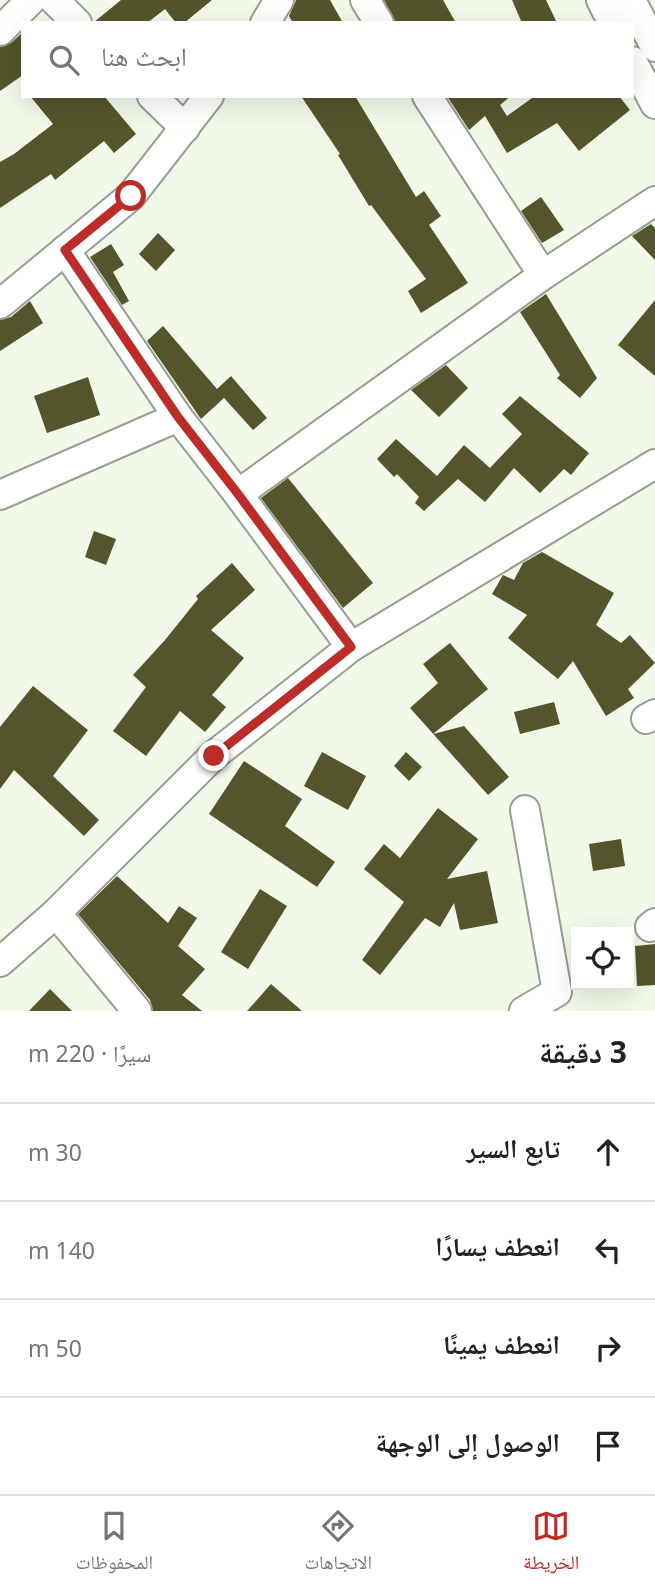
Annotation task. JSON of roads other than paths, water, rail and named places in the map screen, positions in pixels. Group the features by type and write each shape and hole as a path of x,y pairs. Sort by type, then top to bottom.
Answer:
{"street":[{"path":"0,31 31,0"},
{"path":"54,0 75,21"},
{"path":"266,21 279,0"},
{"path":"365,0 378,21"},
{"path":"601,0 611,21"},
{"path":"631,0 655,47"},
{"path":"634,65 655,104"},
{"path":"154,98 185,128"},
{"path":"0,304 131,196 208,98"},
{"path":"428,98 543,275"},
{"path":"238,494 543,275 655,201"},
{"path":"65,250 178,417 351,647"},
{"path":"0,495 178,417"},
{"path":"0,962 56,913 214,756 351,647 655,464"},
{"path":"524,1011 557,992 526,810"},
{"path":"56,913 137,1011"}]}
